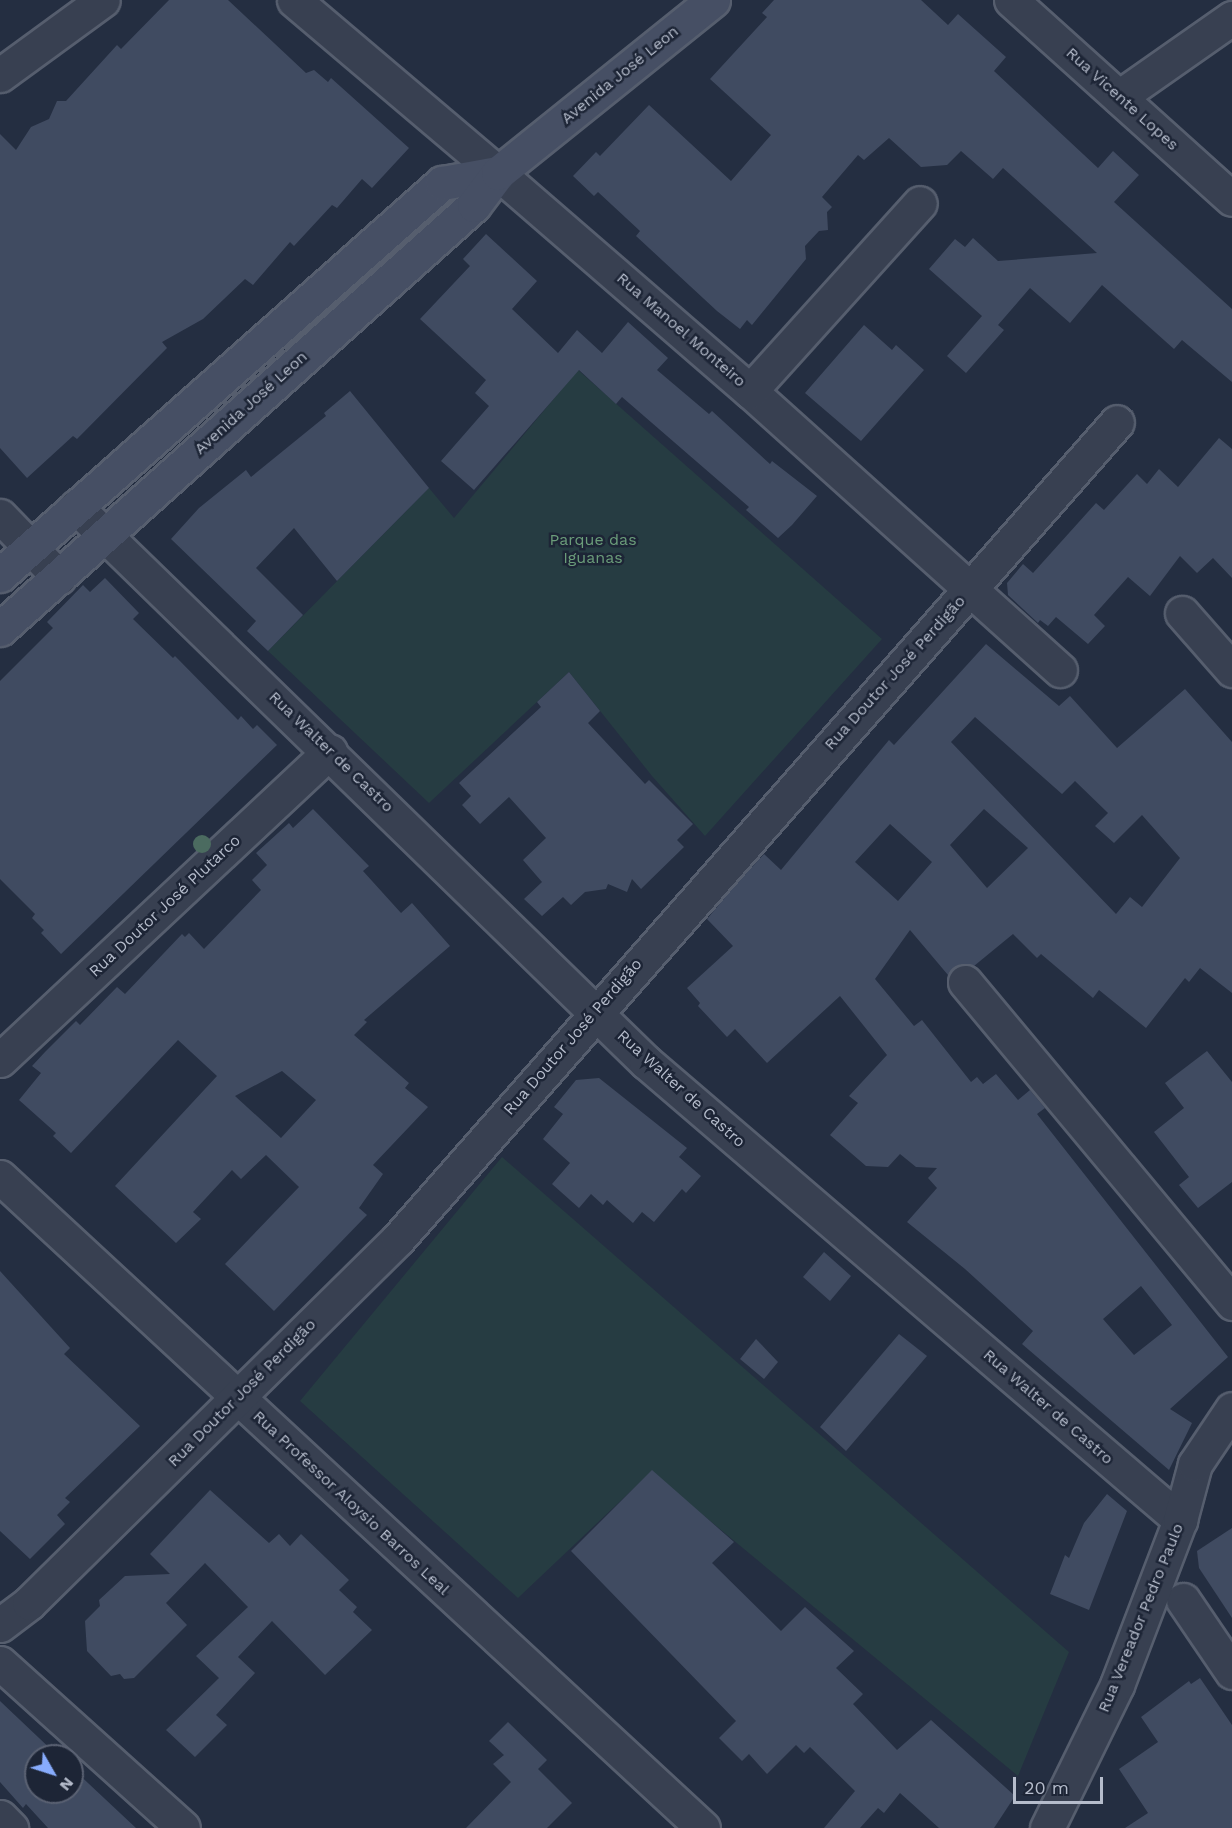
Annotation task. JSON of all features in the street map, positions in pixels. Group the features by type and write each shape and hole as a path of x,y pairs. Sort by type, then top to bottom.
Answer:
{"main road":[{"name":"Avenida José Leon","path":"0,629 474,205 498,173 713,0"},
{"name":"Avenida José Leon","path":"0,574 442,183 498,173"}],"street":[{"path":"0,75 103,0"},
{"name":"Rua Manoel Monteiro","path":"294,0 750,391 1060,670"},
{"name":"Rua Vicente Lopes","path":"1011,0 1232,199"},
{"path":"1119,97 1232,18"},
{"path":"750,391 920,203"},
{"name":"Rua Doutor José Perdigão","path":"0,1625 29,1603 398,1239 596,1010 1117,422"},
{"name":"Rua Walter de Castro","path":"76,507 330,751 596,1010 646,1062 1180,1520"},
{"path":"0,516 59,576"},
{"path":"1182,613 1232,670"},
{"name":"Rua Doutor José Plutarco","path":"0,1060 330,751"},
{"path":"965,982 1232,1303"},
{"name":"Rua Professor Aloysio Barros Leal","path":"0,1177 703,1828"},
{"name":"Rua Vereador Pedro Paulo","path":"1047,1828 1117,1685 1180,1520 1195,1464 1230,1418"},
{"path":"1183,1600 1232,1672"},
{"path":"0,1663 183,1828"},
{"path":"0,1817 11,1828"}],"green space":[{"name":"Parque das Iguanas","path":"578,370 882,639 705,836 652,776 569,672 429,803 268,651 429,488 454,518"},
{"path":"502,1157 1069,1652 1018,1776 651,1472 518,1598 300,1401"}],"building":[{"path":"169,0 228,0 306,73 314,70 328,82 331,78 409,148 372,188 362,179 337,208 332,205 294,246 290,242 253,285 245,279 203,319 162,342 167,348 77,439 73,436 27,478 0,448 0,134 16,150 31,127 49,119 57,101 66,101 117,45 121,49"},
{"path":"774,0 921,0 948,25 958,14 1006,57 994,71 1098,168 1113,151 1139,175 1114,202 1232,309 1232,382 1182,340 1174,349 1102,285 1070,323 1030,288 998,325 1004,330 966,373 947,356 982,316 929,269 955,239 965,247 973,238 998,261 1097,253 1003,168 993,179 961,151 947,165 921,167 889,138 864,160 858,155 822,197 832,207 827,212 828,230 819,231 805,246 806,259 752,325 747,320 740,329 717,311 636,236 640,231 598,192 594,196 573,176 596,152 600,156 649,105 731,181 771,135 710,79 767,17 762,13"},
{"path":"486,234 537,281 512,309 558,353 577,330 602,353 628,322 668,358 657,370 709,414 712,411 770,464 772,461 817,496 792,525 778,538 746,510 749,507 622,397 616,404 579,370 474,490 441,461 489,406 475,393 486,380 420,319 470,266 463,259"},
{"path":"864,325 892,350 896,345 924,370 861,441 805,393"},
{"path":"350,391 429,488 337,581 294,528 256,568 303,615 268,651 247,631 256,621 171,539 199,508 246,470 251,477 326,416 324,413"},
{"path":"1219,438 1232,449 1232,578 1213,558 1197,573 1180,556 1150,596 1128,577 1094,615 1105,626 1088,644 1056,617 1048,626 1040,620 1038,623 1008,595 1007,583 1023,564 1033,573 1096,503 1104,510 1137,474 1147,484 1159,469 1178,487"},
{"path":"105,578 139,613 133,619 173,658 175,656 238,720 241,716 253,729 257,725 277,745 61,954 41,933 44,930 32,918 35,914 0,879 0,681 53,628 47,622 83,585 90,592"},
{"path":"986,644 1059,706 1070,696 1117,748 1185,689 1232,742 1232,993 1200,968 1189,982 1185,978 1146,1028 1099,990 1093,998 1041,954 1037,958 1013,934 974,966 961,964 948,975 910,930 875,979 914,1026 922,1020 971,1082 977,1077 983,1084 996,1074 1018,1100 1030,1090 1045,1108 1037,1114 1228,1357 1170,1409 1192,1423 1169,1470 1022,1344 1033,1331 965,1269 907,1222 937,1188 928,1178 937,1168 916,1167 900,1154 888,1167 866,1166 830,1135 858,1103 849,1096 887,1055 840,996 767,1063 735,1029 727,1037 698,1006 700,1003 687,988 733,946 707,919 736,884 764,854 781,870 889,740 894,745","holes":["975,717 1062,794 1075,781 1108,813 1095,826 1114,843 1142,815 1180,858 1142,907 1130,897 1116,914 951,742","984,809 1028,848 987,888 950,845","890,824 932,862 898,901 855,862","1141,1286 1172,1325 1134,1355 1103,1319"]},
{"path":"569,672 600,711 588,723 645,784 649,780 693,824 677,840 684,847 641,889 632,879 627,892 608,884 606,889 585,892 571,905 563,897 542,916 524,899 542,882 523,860 546,838 509,797 480,824 462,805 471,796 459,783 541,707 537,702"},
{"path":"313,809 369,866 363,871 401,913 412,903 450,946 364,1020 367,1022 354,1035 409,1083 405,1088 428,1107 373,1165 383,1174 359,1208 367,1215 274,1311 225,1264 299,1187 266,1155 241,1179 232,1170 193,1212 201,1219 176,1243 115,1186 217,1076 178,1040 71,1153 53,1136 56,1133 19,1100 41,1073 32,1066 76,1021 80,1025 117,987 125,994 182,934 185,937 189,933 204,949 261,890 252,880 267,865 256,853 289,823 293,828","holes":["282,1071 316,1100 281,1138 235,1096"]},
{"path":"1207,1051 1232,1082 1232,1182 1198,1208 1179,1185 1189,1177 1154,1132 1184,1108 1165,1083"},
{"path":"599,1078 687,1148 679,1157 701,1176 686,1193 682,1189 654,1222 642,1212 633,1223 607,1200 603,1205 591,1194 579,1208 552,1184 570,1163 543,1139 563,1114 554,1107 576,1080"},
{"path":"824,1252 851,1276 830,1301 803,1277"},
{"path":"0,1271 70,1348 64,1354 140,1426 65,1498 70,1502 57,1515 65,1524 30,1559 0,1531"},
{"path":"899,1334 927,1356 846,1451 820,1427"},
{"path":"756,1339 778,1362 764,1379 740,1359"},
{"path":"652,1470 734,1542 712,1563 781,1631 805,1607 854,1651 836,1668 863,1694 853,1704 897,1750 931,1720 1015,1796 994,1828 939,1828 900,1793 884,1813 878,1808 860,1828 824,1828 855,1791 810,1747 804,1753 796,1745 767,1774 749,1754 742,1761 719,1738 736,1721 571,1551"},
{"path":"210,1490 269,1543 279,1534 290,1546 301,1534 349,1580 339,1590 357,1607 353,1612 372,1630 325,1675 272,1621 238,1657 255,1673 216,1715 227,1725 195,1757 166,1730 219,1678 196,1656 248,1607 205,1563 166,1603 187,1625 134,1678 124,1679 120,1674 111,1676 87,1651 85,1621 100,1606 99,1600 125,1576 170,1574 150,1554"},
{"path":"1107,1494 1127,1511 1089,1610 1050,1594 1065,1555 1069,1558 1084,1523"},
{"path":"1232,1528 1232,1618 1199,1568 1197,1551"},
{"path":"1200,1678 1232,1725 1232,1828 1125,1828 1148,1813 1119,1769 1158,1742 1141,1717 1189,1681 1191,1684"},
{"path":"0,1701 45,1744 24,1744 24,1804 26,1804 23,1808 0,1782"},
{"path":"508,1722 547,1760 538,1769 572,1803 547,1828 466,1828 511,1782 493,1764 504,1755 489,1741"},
{"path":"84,1779 136,1828 48,1828 26,1804 84,1804"}]}
